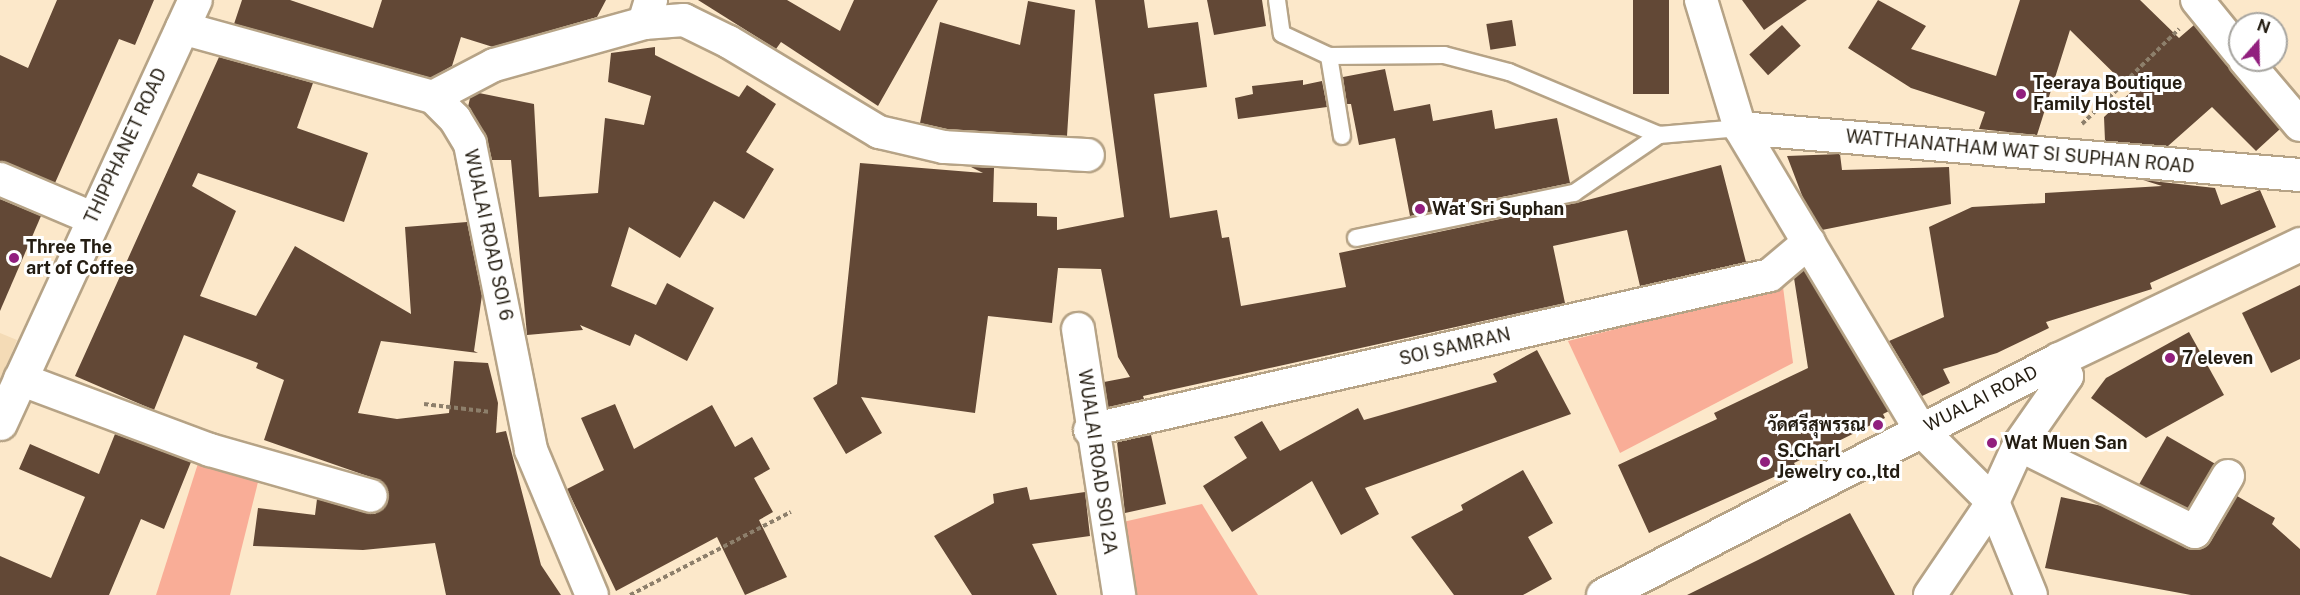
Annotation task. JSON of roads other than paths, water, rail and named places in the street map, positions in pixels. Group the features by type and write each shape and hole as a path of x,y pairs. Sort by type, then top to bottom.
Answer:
{"street":[{"path":"1701,0 1740,128 1921,430 1993,502 2031,595"},
{"path":"2202,2 2228,37"},
{"path":"433,97 494,65 648,11 684,20 729,42 879,132 944,147 1088,155"},
{"name":"WUALAI ROAD SOI 6","path":"188,14 433,97 455,119 470,144 531,450 592,595"},
{"name":"THIPPHANET ROAD","path":"0,423 92,218 188,14"},
{"path":"2256,72 2300,125"},
{"name":"WATTHANATHAM WAT SI SUPHAN ROAD","path":"1740,128 2300,175"},
{"path":"0,179 92,218"},
{"name":"SOI SAMRAN","path":"1090,430 1770,275 1809,242"},
{"name":"WUALAI ROAD","path":"1603,595 2059,359 2300,244"},
{"name":"WUALAI ROAD SOI 2A","path":"1078,329 1090,430 1119,595"},
{"path":"1929,595 1993,502 2019,446 2067,376 2059,359"},
{"path":"20,379 210,450 371,496"},
{"path":"2019,446 2201,535 2228,476"}],"lane":[{"path":"1277,0 1282,34 1329,56 1444,56 1509,72 1659,135 1740,128"},
{"path":"1329,56 1342,136"},
{"path":"1356,237 1574,193 1659,135"}],"place":[{"name":"Teeraya Boutique Family Hostel","path":"2021,94"},
{"name":"Wat Sri Suphan","path":"1420,209"},
{"name":"Three The art of Coffee","path":"14,258"},
{"name":"7 eleven","path":"2170,358"},
{"name":"วัดศรีสุพรรณ","path":"1878,425"},
{"name":"Wat Muen San","path":"1992,443"},
{"name":"S.Charl Jewelry co.,ltd","path":"1765,462"}]}
